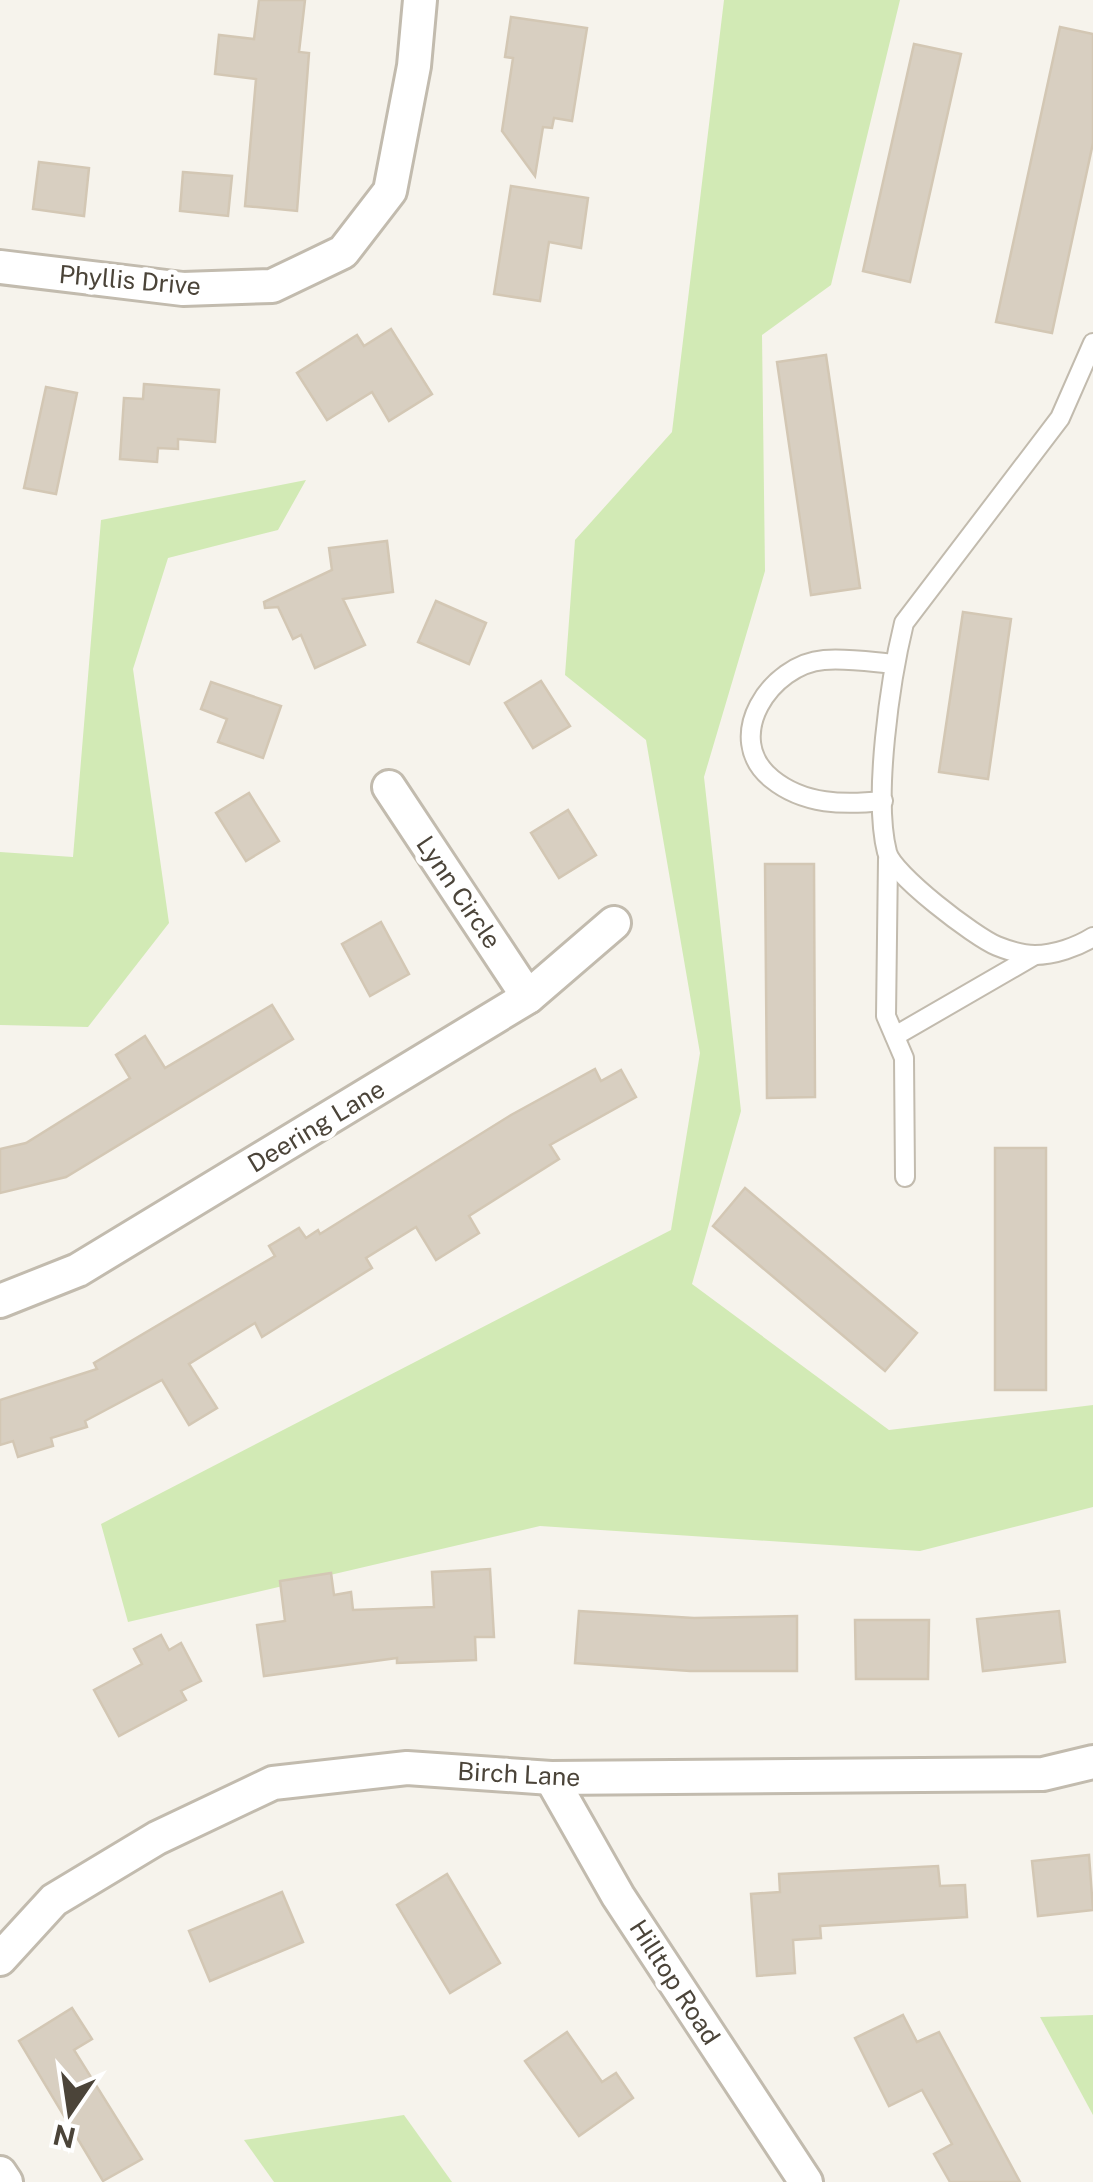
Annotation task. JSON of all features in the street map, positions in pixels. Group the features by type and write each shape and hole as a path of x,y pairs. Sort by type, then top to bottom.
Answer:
{"street":[{"name":"Phyllis Drive","path":"0,267 183,289 272,286 343,252 390,191 414,66 420,0"},
{"name":"Lynn Circle","path":"389,786 528,997"},
{"name":"Deering Lane","path":"0,1301 78,1270 528,997 614,923"},
{"name":"Birch Lane","path":"0,1959 54,1900 157,1838 273,1783 408,1768 551,1778 1043,1774 1093,1762"},
{"name":"Hilltop Road","path":"551,1778 618,1896 806,2182"},
{"path":"0,2173 6,2182"}],"lane":[{"path":"906,1177 904,1058 886,1016 888,859 881,824 894,664 904,623 1060,418 1093,342"},
{"path":"883,801 842,805 796,794 768,777 756,759 752,734 755,708 762,696 770,685 795,668 822,660 894,664"},
{"path":"888,859 917,887 996,946 1035,955"},
{"path":"895,1036 1035,955 1078,946 1093,937"}],"green space":[{"path":"724,0 900,0 831,285 762,335 765,571 704,777 741,1111 692,1284 889,1430 1093,1405 1093,1507 920,1551 540,1526 128,1622 101,1524 671,1230 700,1053 646,740 565,675 575,540 672,432"},
{"path":"306,480 278,530 168,558 133,669 169,923 88,1027 0,1025 0,852 73,857 101,520"},
{"path":"1093,2015 1093,2115 1040,2017"},
{"path":"404,2115 452,2182 274,2182 244,2140"}],"building":[{"path":"259,0 305,0 299,52 309,53 297,211 245,206 256,79 215,74 219,35 254,39"},
{"path":"511,17 587,28 572,121 554,118 552,128 543,127 535,176 502,131 513,58 505,57"},
{"path":"1060,27 1093,34 1093,143 1052,333 996,322"},
{"path":"914,44 961,54 910,282 863,271"},
{"path":"39,162 89,168 84,216 33,209"},
{"path":"183,172 232,176 228,216 180,211"},
{"path":"511,186 588,198 581,248 549,242 540,301 494,294"},
{"path":"391,329 432,394 389,421 372,392 327,420 297,373 357,335 364,346"},
{"path":"826,355 860,588 811,595 777,362"},
{"path":"144,384 219,390 215,442 178,439 178,449 158,448 157,462 120,459 124,398 143,399"},
{"path":"46,387 77,393 56,494 24,488"},
{"path":"387,541 393,592 343,599 365,645 315,668 301,635 293,639 278,607 265,608 264,602 332,570 329,548"},
{"path":"436,601 486,623 469,664 418,642"},
{"path":"963,612 1011,619 988,779 939,772"},
{"path":"541,681 570,726 533,748 505,703"},
{"path":"211,682 281,706 263,758 218,742 227,719 201,709"},
{"path":"249,793 279,841 246,861 216,813"},
{"path":"568,810 596,855 559,878 531,833"},
{"path":"765,864 814,864 815,1097 767,1098"},
{"path":"381,922 409,974 370,996 342,944"},
{"path":"272,1005 293,1039 66,1177 0,1193 0,1149 26,1143 130,1078 116,1055 145,1036 165,1068"},
{"path":"595,1069 601,1081 621,1070 636,1097 550,1145 559,1159 469,1216 479,1233 436,1260 416,1227 366,1258 372,1268 262,1337 255,1323 189,1364 217,1408 189,1425 162,1380 85,1421 87,1427 51,1438 53,1446 18,1457 13,1441 0,1445 0,1400 97,1369 94,1363 275,1256 269,1246 299,1228 306,1238 318,1230 320,1234 511,1115"},
{"path":"995,1148 1046,1148 1046,1390 995,1390"},
{"path":"745,1188 917,1333 885,1371 713,1226"},
{"path":"490,1569 494,1637 475,1637 476,1660 397,1663 397,1658 264,1676 257,1625 285,1621 280,1581 331,1573 334,1595 351,1592 353,1610 434,1607 432,1572"},
{"path":"579,1611 694,1618 797,1616 797,1671 690,1671 575,1663"},
{"path":"1059,1611 1065,1662 983,1671 977,1619"},
{"path":"855,1620 929,1620 928,1679 856,1679"},
{"path":"161,1635 169,1650 181,1643 201,1681 181,1691 186,1700 119,1736 94,1690 142,1664 134,1649"},
{"path":"1089,1855 1093,1910 1038,1916 1032,1861"},
{"path":"938,1866 940,1886 965,1885 967,1917 820,1926 821,1938 793,1940 795,1973 757,1976 751,1894 780,1892 779,1874"},
{"path":"447,1874 500,1963 450,1993 397,1905"},
{"path":"282,1892 303,1942 210,1981 189,1931"},
{"path":"72,2008 92,2039 74,2050 142,2159 103,2181 19,2041"},
{"path":"903,2015 917,2042 939,2032 1020,2182 950,2182 934,2154 952,2144 922,2090 889,2106 855,2038"},
{"path":"567,2032 602,2082 616,2073 633,2098 579,2136 525,2061"}]}
